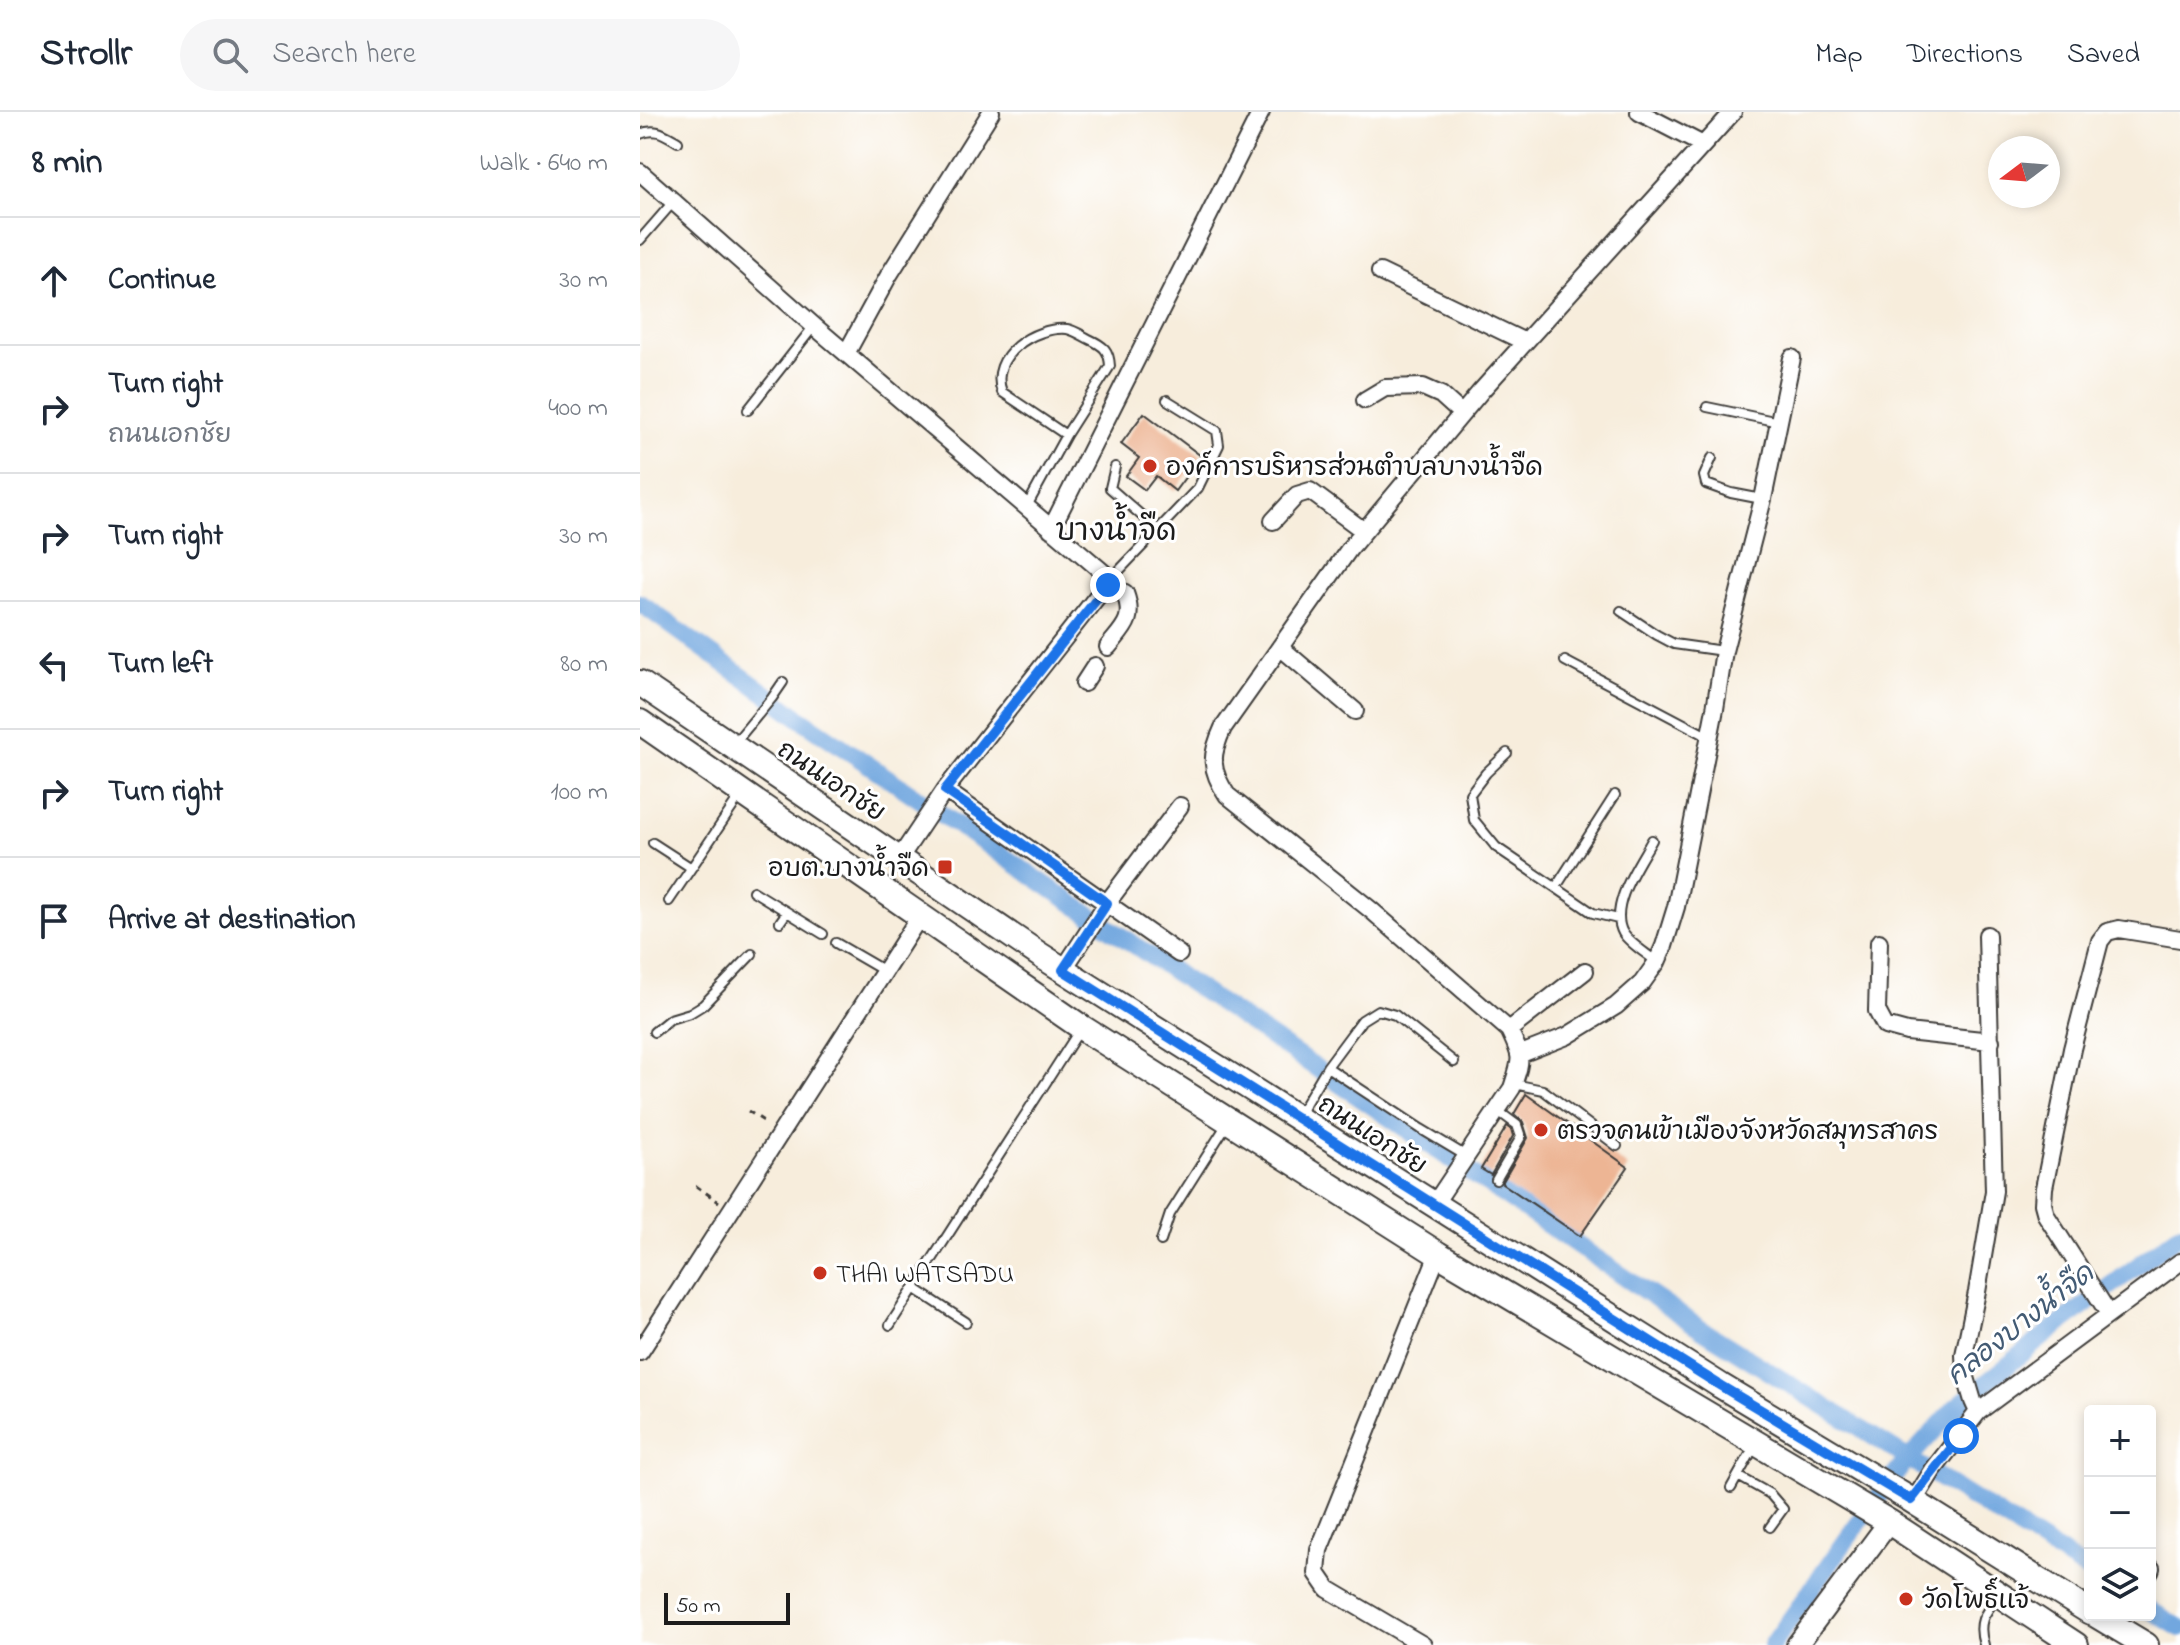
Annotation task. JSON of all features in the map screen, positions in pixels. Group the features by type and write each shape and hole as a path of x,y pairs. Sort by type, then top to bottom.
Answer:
{"main road":[{"name":"ถนนเอกชัย","path":"640,683 1063,970 1296,1119 1438,1199 1721,1386 1847,1463 1908,1494 2084,1608"},
{"path":"640,722 1081,1027 1438,1254 1884,1519 2076,1645"},
{"path":"1119,1050 1141,1019"},
{"path":"2113,1621 2146,1645"}],"street":[{"path":"847,352 889,275 991,112"},
{"path":"1051,529 1261,112"},
{"path":"1639,112 1703,145"},
{"path":"1438,1199 1512,1088 1521,1054 1509,1030 1371,910 1227,795 1219,783 1212,757 1215,745 1223,728 1364,531 1525,342 1733,112"},
{"path":"640,172 1125,593 1131,608 1126,625 1108,647"},
{"path":"1380,272 1525,342"},
{"path":"1521,1054 1567,1036 1616,1006 1642,983 1657,962 1676,907 1724,651 1763,499 1792,358"},
{"path":"1365,400 1385,388 1423,387 1441,395 1462,414"},
{"path":"1273,521 1297,495 1310,491 1364,531"},
{"path":"899,859 943,795 1110,582"},
{"path":"1280,647 1355,711"},
{"path":"1084,683 1095,666"},
{"path":"943,795 1105,908 1179,954"},
{"path":"1063,970 1180,806"},
{"path":"641,1347 920,916"},
{"path":"2107,1311 2046,1215 2044,1188 2072,1049 2100,941 2107,932 2119,929 2180,939"},
{"path":"1976,1406 1965,1374 1964,1355 1994,1191 1987,935"},
{"path":"1879,942 1877,1011 1885,1026 1907,1032 1991,1041"},
{"path":"1509,1030 1585,971"},
{"path":"1423,1645 1328,1589 1317,1573 1319,1550 1438,1254"},
{"path":"1908,1494 1933,1470 1976,1406 2180,1262"},
{"path":"1797,1645 1884,1519"}],"lane":[{"path":"640,134 658,130 678,142"},
{"path":"640,240 674,200"},
{"path":"748,410 814,326"},
{"path":"1027,506 1066,435 1110,366 1104,346 1068,329 1032,335 1016,345 1002,367 998,382 1002,392 1066,435"},
{"path":"1110,582 1198,488 1219,445 1217,431 1167,400"},
{"path":"1707,407 1779,422"},
{"path":"1712,458 1704,476 1706,484 1763,499"},
{"path":"1115,467 1110,488 1158,530"},
{"path":"1621,611 1674,644 1724,651"},
{"path":"1565,661 1710,738"},
{"path":"733,746 783,682"},
{"path":"1507,753 1470,794 1474,820 1496,847 1593,913 1618,919"},
{"path":"669,901 743,792"},
{"path":"1556,887 1615,795"},
{"path":"1652,840 1624,893 1618,919 1624,934 1657,962"},
{"path":"653,843 690,867"},
{"path":"753,891 823,934"},
{"path":"780,922 787,912"},
{"path":"836,943 886,972"},
{"path":"654,1032 670,1019 703,1005 752,954"},
{"path":"1296,1119 1325,1071 1362,1020 1378,1010 1395,1015 1454,1062"},
{"path":"890,1325 1081,1027"},
{"path":"1325,1071 1467,1156"},
{"path":"1512,1088 1519,1085 1543,1090 1617,1146"},
{"path":"1496,1180 1521,1137 1517,1125 1498,1111"},
{"path":"1161,1241 1170,1214 1229,1121"},
{"path":"914,1288 966,1322"},
{"path":"1731,1488 1756,1443"},
{"path":"1738,1476 1770,1494 1783,1509 1770,1527"},
{"path":"1984,1645 1979,1629 1985,1612 1999,1594"}],"path":[{"path":"748,1111 782,1132"},
{"path":"696,1186 732,1210"}],"building":[{"path":"1144,413 1201,456 1175,491 1156,476 1145,490 1126,476 1139,458 1121,444"},
{"name":"ตรวจคนเข้าเมืองจังหวัดสมุทรสาคร","path":"1526,1094 1628,1167 1580,1236 1502,1183 1528,1138 1523,1122 1514,1114"},
{"path":"1507,1126 1513,1136 1491,1175 1481,1169"}],"waterway":[{"path":"640,603 801,719 1701,1329 2084,1568"},
{"name":"คลองบางน้ำจืด","path":"1772,1645 1902,1466 1956,1407 2180,1234"},
{"path":"2156,1614 2180,1628"}],"place":[{"name":"องค์การบริหารส่วนตำบลบางน้ำจืด","path":"1150,466"},
{"name":"อบต.บางน้ำจืด","path":"945,867"},
{"name":"ตรวจคนเข้าเมืองจังหวัดสมุทรสาคร","path":"1541,1130"},
{"name":"THAI WATSADU","path":"820,1273"},
{"name":"วัดโพธิ์แจ้","path":"1906,1599"}],"district":[{"name":"บางน้ำจืด","path":"1116,530"}],"route":[{"path":"1108,585 945,790 1107,903 1063,970 1721,1386 1911,1500 1961,1436"}]}
